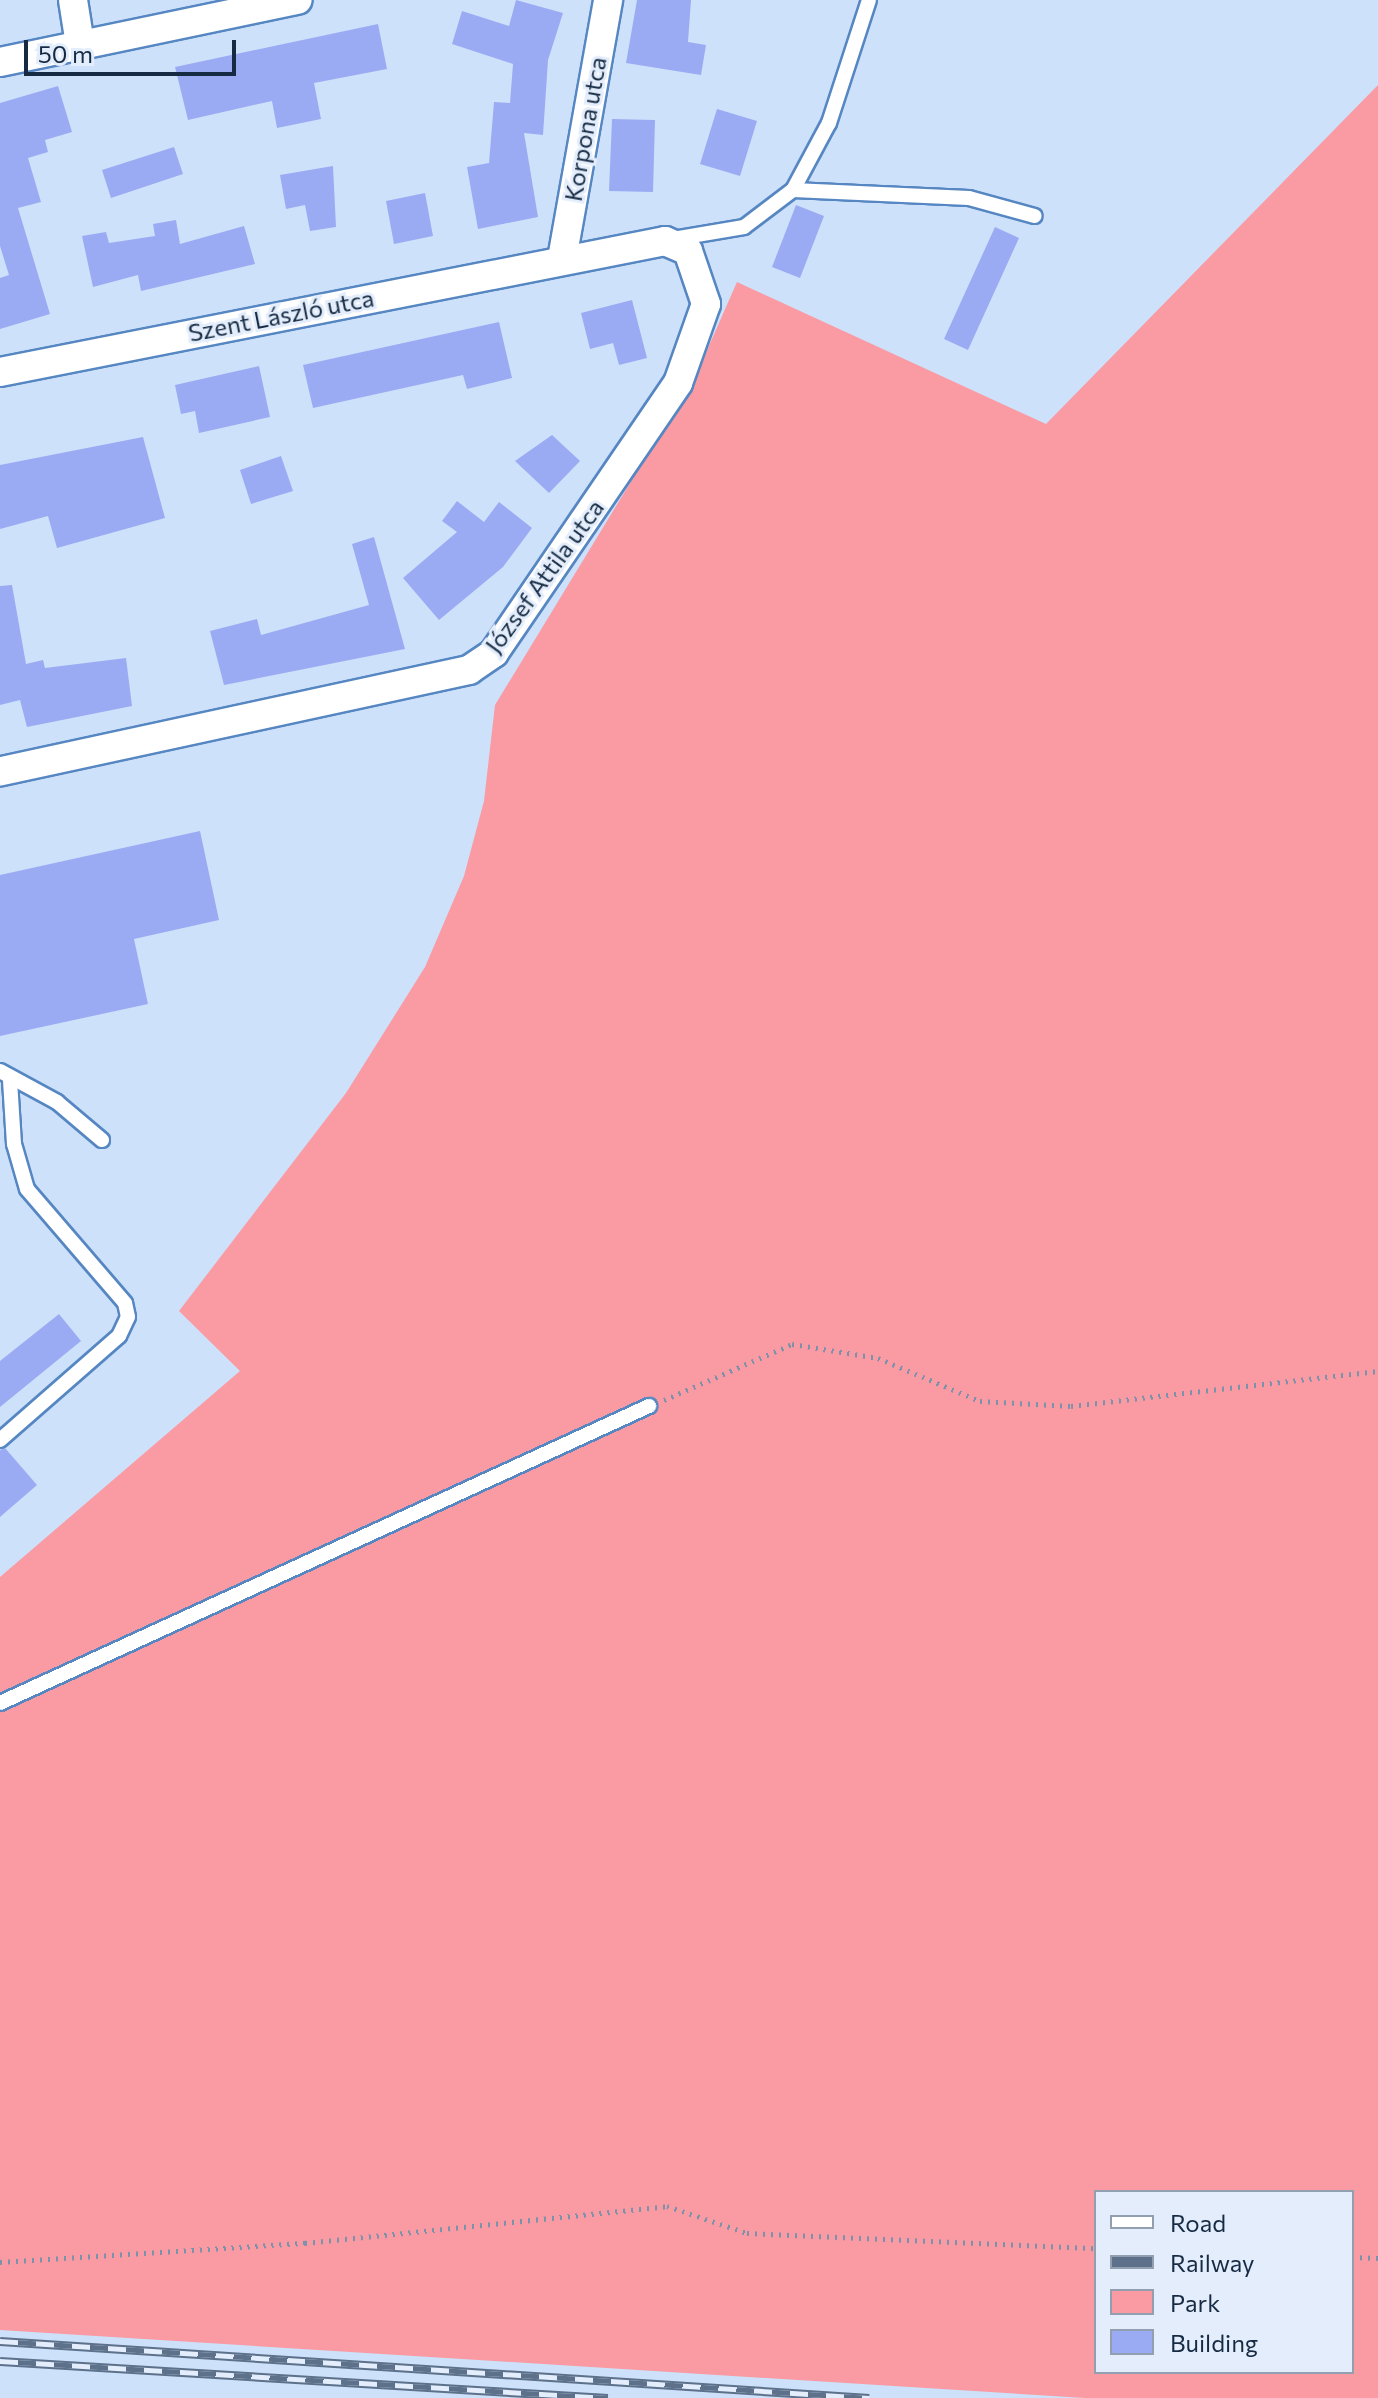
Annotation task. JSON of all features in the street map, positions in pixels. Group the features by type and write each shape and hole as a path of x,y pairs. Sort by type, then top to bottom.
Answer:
{"street":[{"path":"73,0 80,44"},
{"path":"0,62 298,0"},
{"name":"Korpona utca","path":"562,259 608,0"},
{"path":"562,259 665,241"},
{"name":"József Attila utca","path":"0,771 425,684 494,653 678,383 700,338 701,279 688,251 665,241"},
{"name":"Szent László utca","path":"0,372 562,259"}],"lane":[{"path":"665,241 744,227 793,190 829,123 869,0"},
{"path":"793,190 969,198 1035,216"},
{"path":"5,1076 57,1102 102,1140"},
{"path":"0,1440 119,1336 128,1317 125,1303 27,1189 14,1144 5,1076"},
{"path":"0,1703 649,1406"}],"path":[{"path":"649,1406 792,1344 878,1358 980,1401 1071,1406 1378,1371"},
{"path":"0,2262 305,2243 667,2206 747,2233 1094,2248"},
{"path":"1354,2257 1378,2258"}],"green space":[{"path":"1378,85 1378,2398 1085,2398 0,2330 0,1577 240,1371 179,1311 346,1093 425,967 464,876 484,801 495,705 697,373 737,282 1046,424"}],"building":[{"path":"516,0 563,13 548,60 543,135 524,133 538,217 478,229 467,167 489,163 494,102 510,103 513,64 452,44 462,11 509,26"},
{"path":"637,0 691,0 688,42 706,45 701,75 626,63"},
{"path":"378,24 387,69 314,83 321,119 277,128 272,101 188,120 175,67"},
{"path":"58,86 72,132 45,140 48,152 28,158 41,202 18,208 50,314 0,329 0,278 9,275 0,246 0,103"},
{"path":"717,109 757,121 740,176 700,164"},
{"path":"612,119 655,120 653,192 609,191"},
{"path":"174,147 183,174 111,198 102,170"},
{"path":"333,166 336,227 310,231 305,205 286,209 280,175"},
{"path":"425,193 433,236 394,244 386,201"},
{"path":"796,205 824,216 800,278 772,267"},
{"path":"176,220 180,244 244,226 255,264 141,291 138,275 93,287 82,236 106,232 109,243 155,236 153,224"},
{"path":"995,227 1019,238 968,350 944,339"},
{"path":"632,300 647,358 619,365 613,343 590,349 581,313"},
{"path":"499,322 512,378 467,389 463,375 313,408 303,365"},
{"path":"259,366 270,417 199,433 195,411 181,414 175,385"},
{"path":"552,435 580,461 549,493 515,461"},
{"path":"143,437 165,518 57,548 48,516 0,529 0,465"},
{"path":"281,456 293,491 251,504 240,470"},
{"path":"457,501 484,522 499,502 532,528 503,567 439,620 403,578 457,532 442,521"},
{"path":"374,537 405,649 224,685 210,631 257,619 261,635 369,605 352,544"},
{"path":"12,585 26,664 43,660 45,668 126,658 132,706 27,727 20,700 0,705 0,586"},
{"path":"200,831 219,920 134,939 148,1004 0,1036 0,875"},
{"path":"59,1314 81,1341 0,1407 0,1361"},
{"path":"5,1448 37,1485 0,1517 0,1450"}],"railway":[{"path":"0,2341 869,2398"},
{"path":"0,2361 608,2398"}]}
